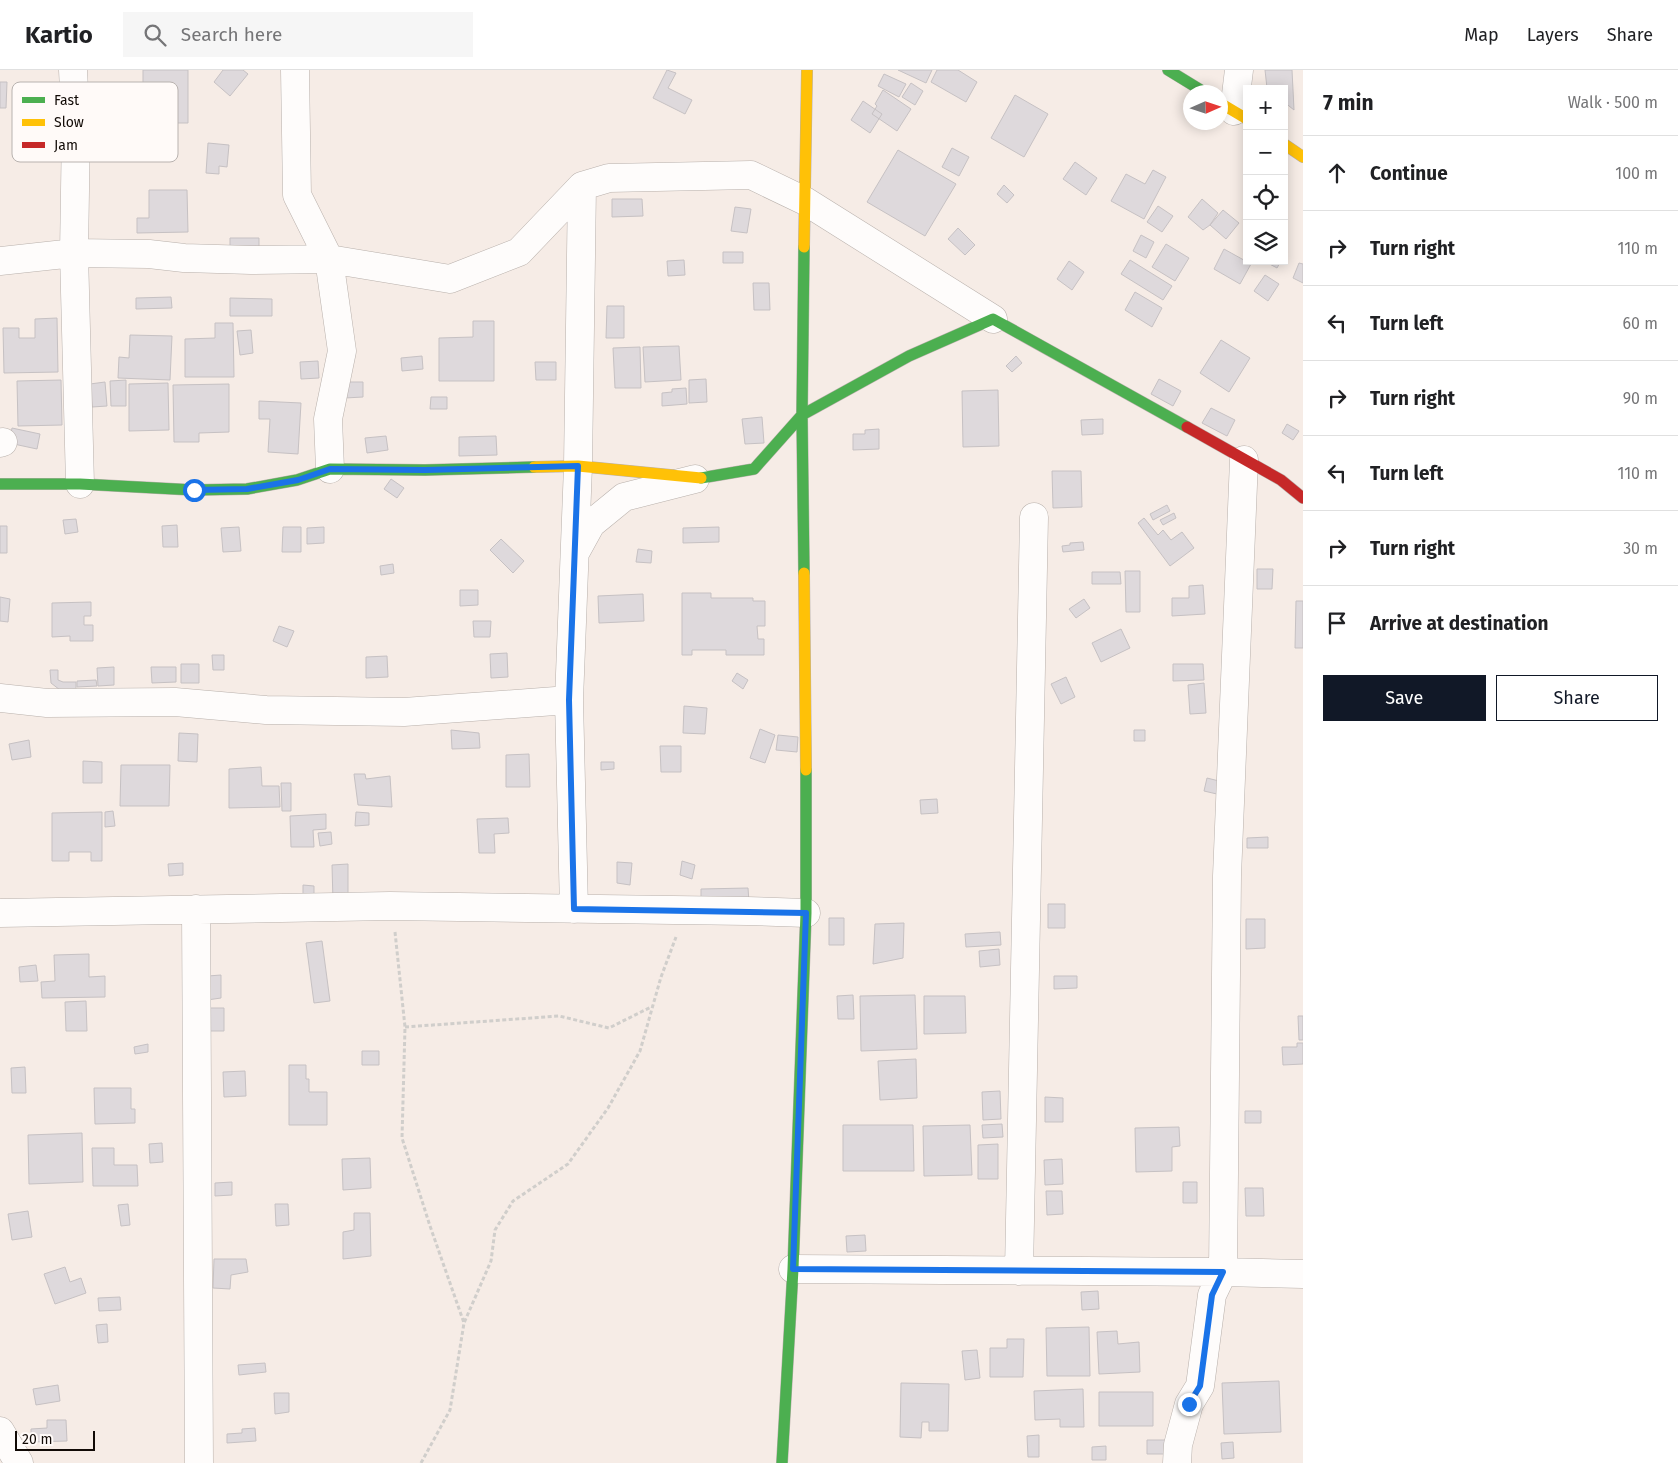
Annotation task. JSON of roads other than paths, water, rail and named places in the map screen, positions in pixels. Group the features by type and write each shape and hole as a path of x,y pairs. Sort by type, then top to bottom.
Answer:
{"street":[{"path":"295,70 297,195 329,259 342,351 328,419 330,469"},
{"path":"782,1463 793,1269 806,913 802,415 807,70"},
{"path":"1168,70 1193,85"},
{"path":"1234,111 1239,70"},
{"path":"1288,147 1303,157"},
{"path":"75,162 74,253 80,484"},
{"path":"0,261 74,253 149,254 184,258 251,260 329,259 450,278 518,252 582,186 609,178 751,175 805,201 992,319 1281,480 1303,498"},
{"path":"574,909 569,700 578,466 582,186"},
{"path":"574,555 591,524 624,497 699,478 754,468 802,415 909,356 992,319"},
{"path":"1177,1463 1178,1445 1189,1404 1200,1386 1212,1295 1223,1272 1227,876 1244,460"},
{"path":"0,484 80,484 194,490 247,489 298,480 330,469 425,470 578,466 699,478"},
{"path":"1019,1272 1034,517"},
{"path":"0,698 47,703 175,702 266,710 404,712 569,700"},
{"path":"0,913 390,906 806,913"},
{"path":"196,910 199,1463"},
{"path":"793,1269 1303,1274"},
{"path":"0,1431 18,1463"}]}
